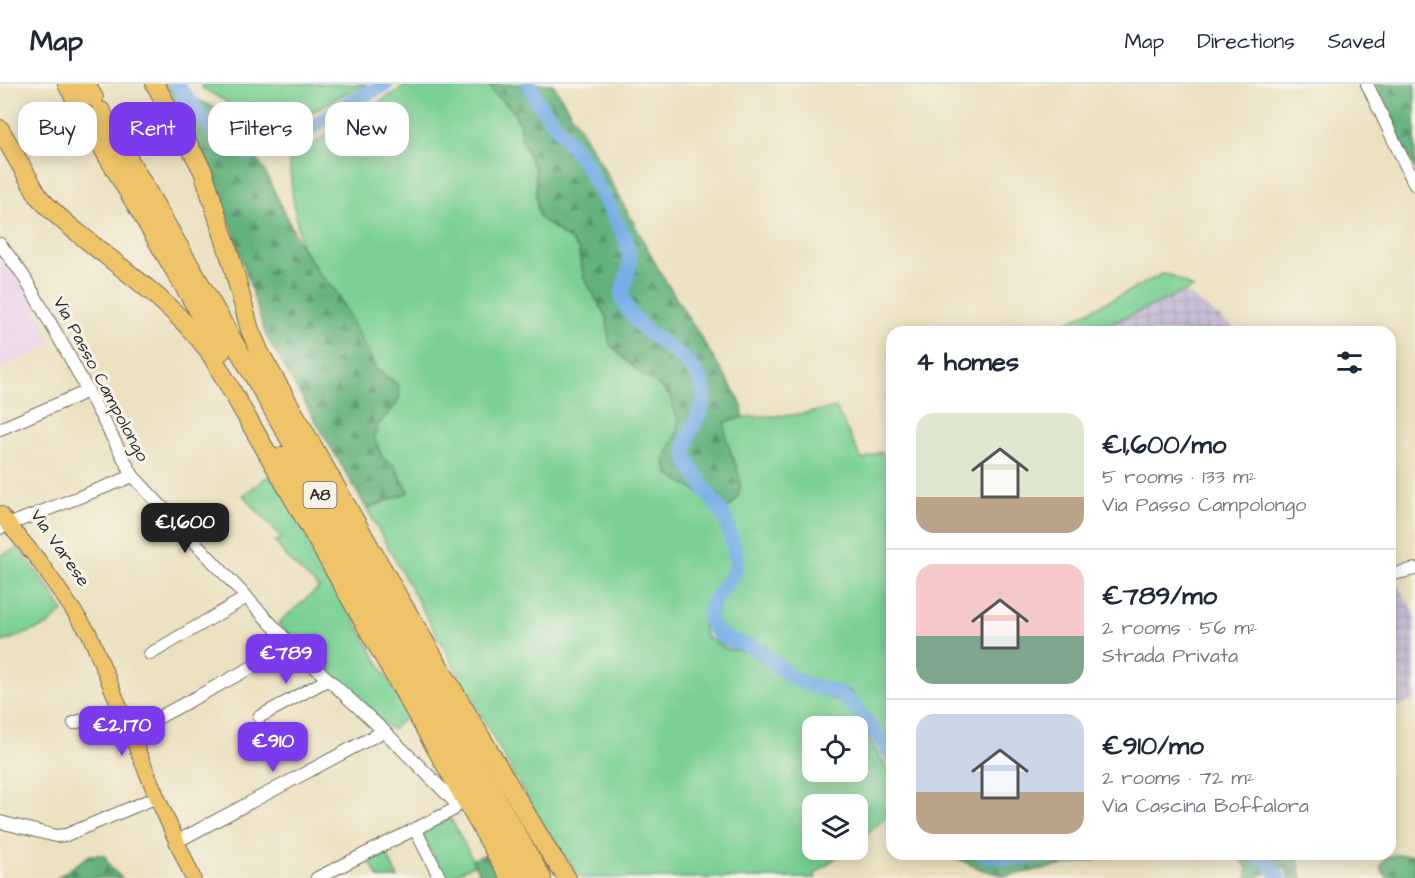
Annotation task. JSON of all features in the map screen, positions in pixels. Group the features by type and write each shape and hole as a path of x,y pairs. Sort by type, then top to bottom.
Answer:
{"highway":[{"name":"A8","path":"66,84 87,102"},
{"path":"155,84 203,171 250,330 260,353 400,600 547,849 567,878"},
{"name":"A8","path":"97,118 525,878"},
{"name":"A8","path":"97,118 312,481 542,878"},
{"path":"0,129 39,197 56,216 175,311 209,351 510,878"}],"main road":[{"name":"Via Varese","path":"0,501 7,521 82,620 193,878"}],"street":[{"path":"1367,84 1415,185"},
{"name":"Via Passo Campolongo","path":"0,244 31,288 132,476 327,680 384,731 454,801 456,806 453,810 415,829"},
{"path":"0,429 88,391"},
{"path":"7,521 132,476"},
{"path":"1396,574 1415,569"},
{"path":"150,654 247,597"},
{"path":"130,733 278,653"},
{"path":"259,717 327,680"},
{"path":"74,723 119,708"},
{"path":"176,842 384,731"},
{"path":"0,822 56,836 66,835 157,797"},
{"path":"318,878 415,829 440,878"}],"shaded area":[{"path":"0,248 25,282 51,345 0,368"},
{"path":"1184,291 1231,326 1107,326"},
{"path":"1396,583 1415,613 1415,699 1397,707"}],"green space":[{"path":"163,84 183,84 191,97 208,105 208,156 255,156 264,170 301,247 319,273 337,293 376,369 398,385 400,396 395,406 377,426 374,438 383,459 393,464 409,492 367,509 266,336 232,227 196,149 196,102 172,102"},
{"path":"201,84 367,84 330,102 325,102 325,105 313,112 313,102 227,102 202,88"},
{"path":"408,84 489,84 495,94 511,108 519,122 521,138 535,170 540,218 571,241 579,250 580,262 607,318 610,345 642,375 657,384 670,396 678,419 677,433 665,460 669,475 705,497 715,506 730,548 732,563 722,588 705,612 703,619 706,637 727,649 749,652 798,687 846,703 854,716 802,716 802,782 868,782 868,738 886,765 886,818 868,832 868,794 802,794 802,860 833,860 814,875 816,878 581,878 547,831 520,786 367,509 409,492 393,464 383,459 374,438 377,426 395,406 389,378 376,369 337,293 319,273 301,246 289,159 294,156 313,156 313,144 325,136 325,156 409,156 409,102 379,102"},
{"path":"489,84 553,84 598,158 664,279 738,397 743,417 725,422 725,431 740,484 737,498 727,509 717,508 702,494 669,475 664,460 677,433 678,419 670,396 657,384 642,375 610,345 607,318 584,278 579,250 571,241 540,218 535,170 521,138 519,122 511,108 495,94"},
{"path":"1376,84 1415,84 1415,170 1388,116"},
{"path":"1162,274 1171,275 1193,288 1106,326 1060,326"},
{"path":"836,408 862,460 880,452 886,455 886,744 849,690 796,675 771,656 766,646 737,638 717,625 718,605 734,584 739,571 737,546 723,508 727,508 736,500 737,473 723,434 725,422 743,417 793,415"},
{"path":"272,473 408,715 392,730 319,666 278,623 319,588 289,560 275,542 282,538 243,495"},
{"path":"18,548 51,590 63,611 48,625 0,643 0,556"},
{"path":"451,819 475,864 444,878 423,835 425,830"},
{"path":"386,852 398,878 378,878 370,861"},
{"path":"488,853 502,878 482,878 472,860"},
{"path":"90,855 104,855 112,869 122,878 57,878"},
{"path":"1396,855 1415,855 1415,876 1388,878 1380,868 1385,860 1396,860"},
{"path":"960,860 1093,860 1006,876 983,870"},
{"path":"1241,860 1298,860 1302,878 1289,878 1286,866 1247,878 1244,864"}],"waterway":[{"path":"176,84 219,138 247,153 287,144 347,104 386,84"},
{"path":"529,84 536,100 585,163 625,237 630,264 622,295 629,311 637,322 690,366 703,387 702,407 689,434 686,453 692,469 726,520 736,562 733,574 709,612 714,629 729,640 758,650 799,681 840,694 861,714 886,748"},
{"path":"1266,860 1279,878"}]}
